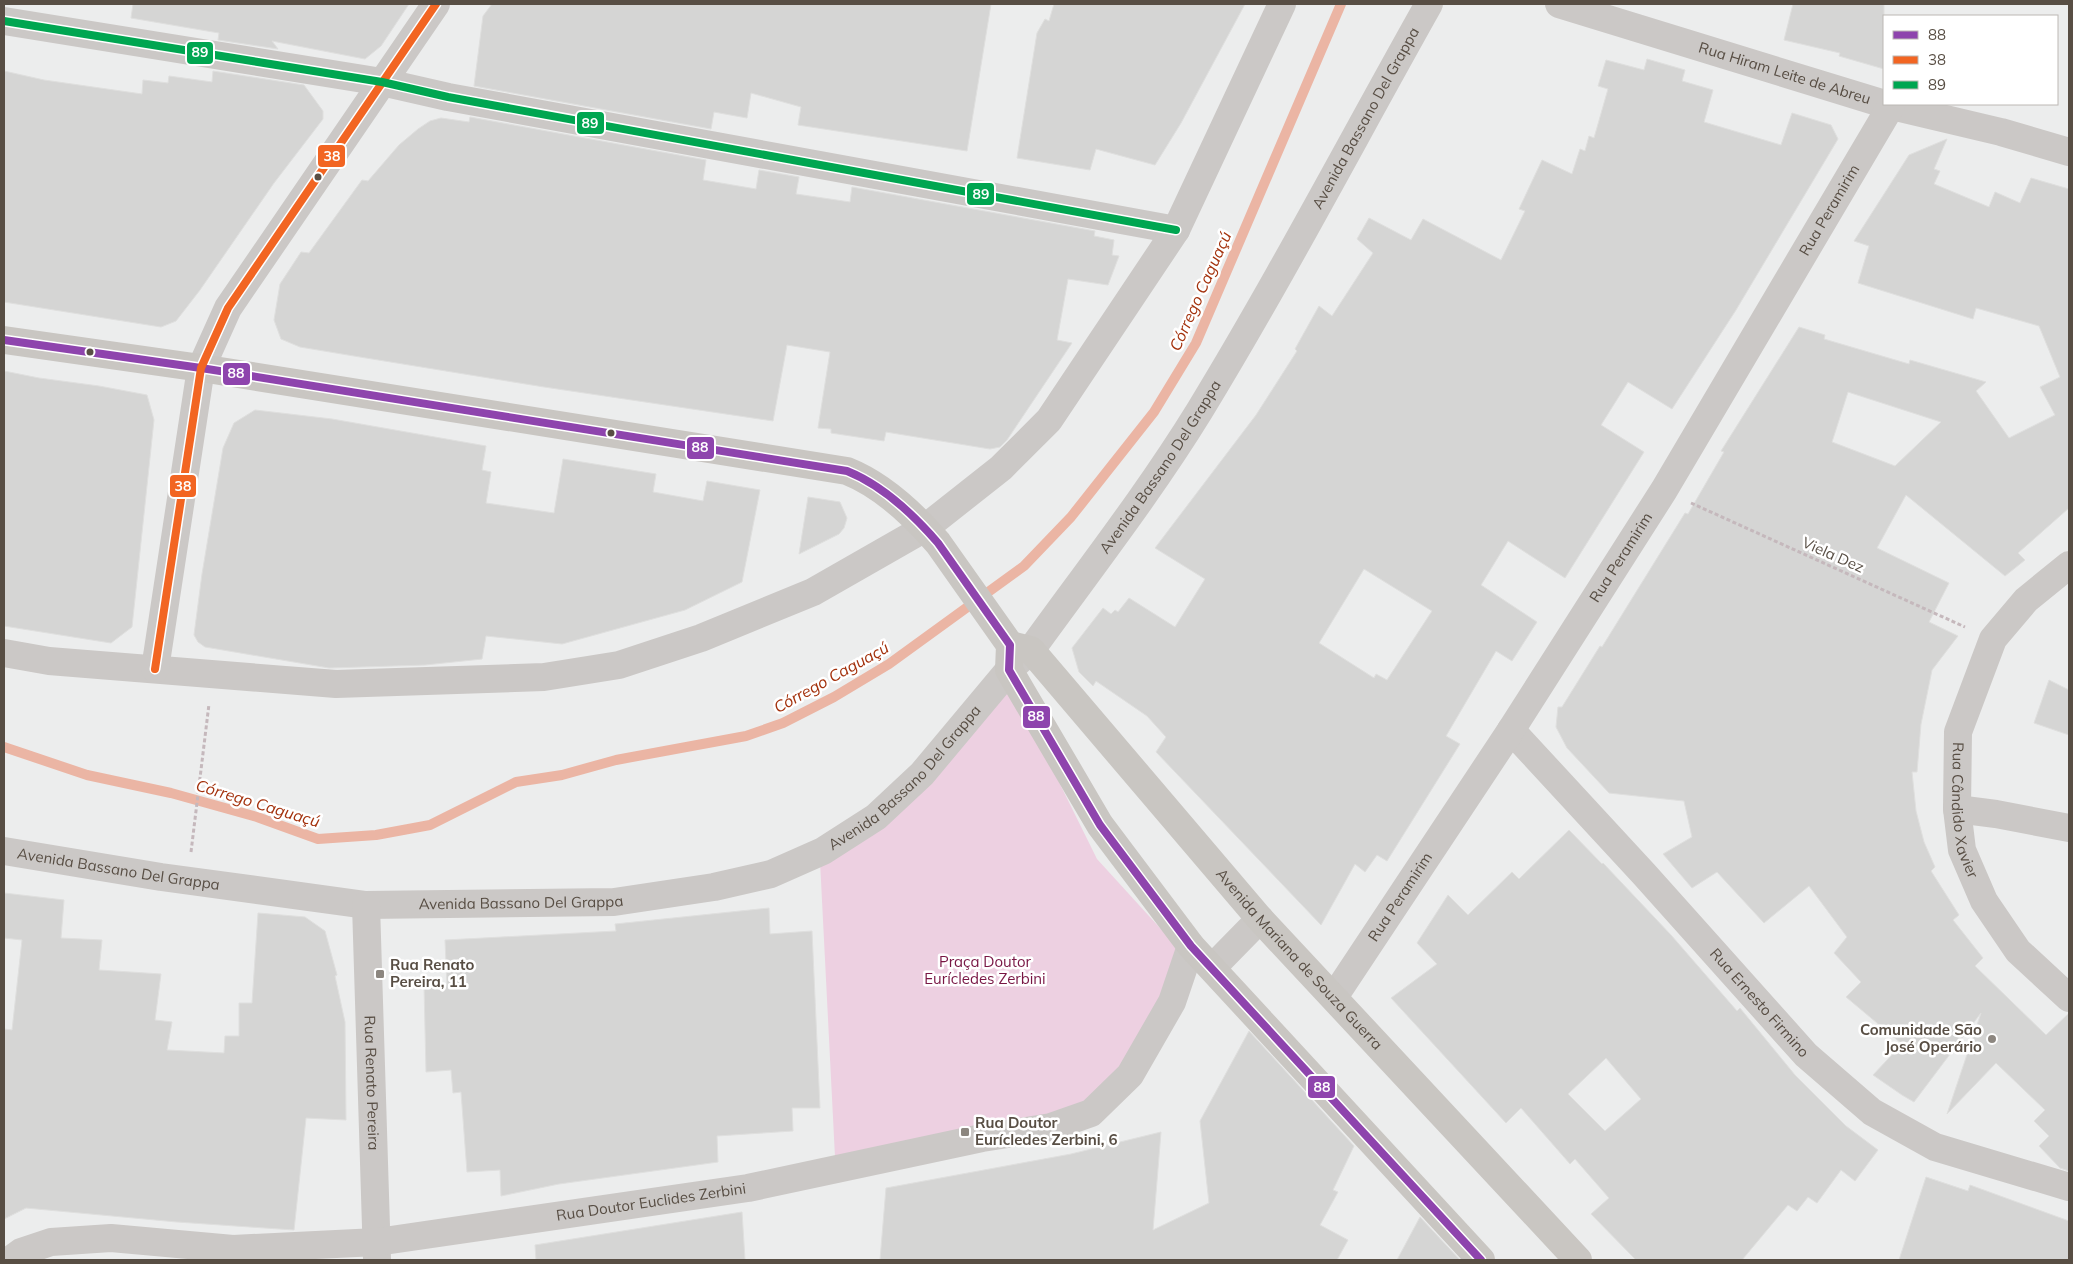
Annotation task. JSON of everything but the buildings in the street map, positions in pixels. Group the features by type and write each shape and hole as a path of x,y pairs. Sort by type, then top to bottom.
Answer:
{"main road":[{"path":"4,340 201,368 847,471 879,487 931,536 1017,655 1100,825 1191,946 1216,964 1481,1260"},
{"name":"Avenida Mariana de Souza Guerra","path":"1017,655 1255,924 1334,997 1578,1260"}],"street":[{"path":"155,669 201,368 228,308 436,4"},
{"path":"4,653 49,661 336,684 544,677 619,665 701,638 813,592 931,536 1049,420 1176,230 1282,4"},
{"name":"Avenida Bassano Del Grappa","path":"4,852 161,877 366,905 614,902 714,887 771,874 823,851 876,817 922,774 1145,492 1199,411 1260,308 1429,4"},
{"name":"Rua Hiram Leite de Abreu","path":"1559,4 1883,104"},
{"path":"4,21 382,82 457,98 1176,230"},
{"name":"Rua Hiram Leite de Abreu","path":"1888,105 2001,132 2069,152"},
{"name":"Rua Peramirim","path":"1334,997 1511,730 1664,490 1891,106"},
{"name":"Rua Cândido Xavier","path":"2069,565 2026,600 1993,639 1958,732 1957,809 1962,850 1984,901 2018,951 2069,998"},
{"name":"Rua Ernesto Firmino","path":"1511,730 1651,882 1806,1055 1872,1112 1935,1147 2069,1187"},
{"path":"1957,809 1996,814 2069,828"},
{"name":"Rua Renato Pereira","path":"366,905 377,1251"},
{"path":"1216,964 1255,924"},
{"name":"Rua Doutor Euclides Zerbini","path":"10,1260 22,1252 51,1242 111,1238 233,1249 377,1251 748,1188 982,1138 1051,1127 1091,1113 1130,1075 1172,1002 1191,946"}],"path":[{"name":"Viela Dez","path":"1664,490 1993,639"},
{"path":"193,829 206,731"}],"green space":[{"name":"Praça Doutor Eurícledes Zerbini","path":"1008,679 1097,859 1180,950 1160,1008 1102,1095 1039,1124 835,1157 820,861"}],"waterway":[{"name":"Córrego Caguaçú","path":"4,747 87,775 171,793 257,817 318,839 376,835 430,825 516,782 562,775 616,760 746,736 783,723 834,697 889,664 1024,566 1071,517 1154,412 1196,343 1341,4"}],"transit line":[{"name":"38","path":"155,669 201,368 228,308 436,4"},
{"name":"89","path":"4,21 382,82 448,97 1176,230"},
{"name":"88","path":"4,340 201,368 847,471 885,492 918,521 938,543 1010,645 1009,670 1100,825 1191,946 1481,1260"}],"place":[{"name":"Rua Renato Pereira, 11","path":"380,974"},
{"name":"Comunidade São José Operário","path":"1992,1039"},
{"name":"Rua Doutor Eurícledes Zerbini, 6","path":"965,1132"}]}
